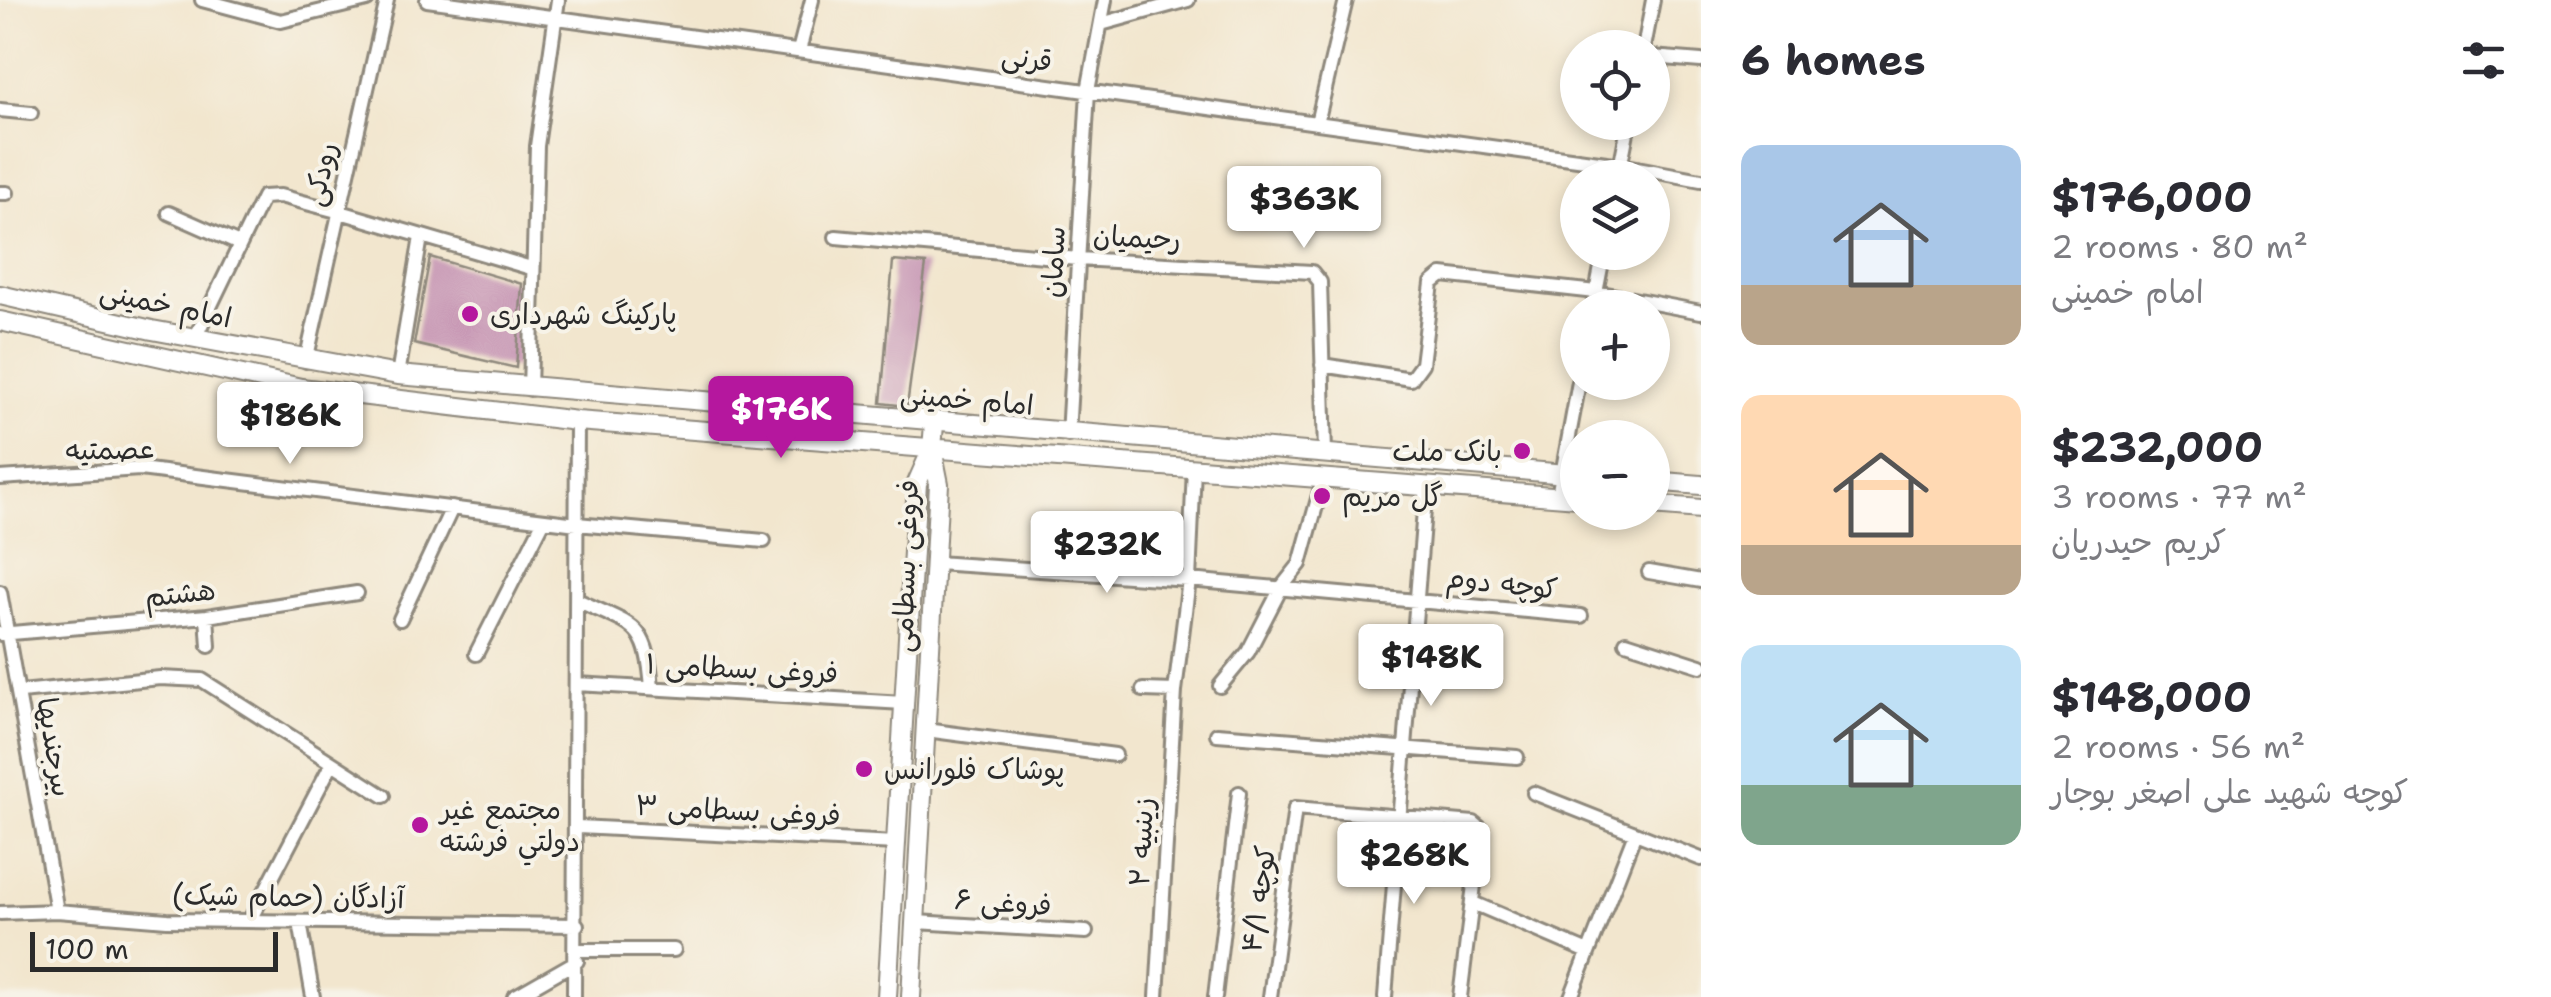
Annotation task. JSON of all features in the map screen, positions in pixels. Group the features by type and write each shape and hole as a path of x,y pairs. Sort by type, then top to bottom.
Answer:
{"main road":[{"name":"امام خمینی","path":"0,295 306,361 398,375 530,390 1560,473"},
{"name":"امام خمینی","path":"0,321 301,388 577,421 1558,496"},
{"path":"932,449 934,424"},
{"name":"فروغی بسطامی","path":"911,997 940,484 932,449"},
{"name":"فروغی بسطامی","path":"887,997 917,483 932,449"},
{"path":"1670,482 1701,484"},
{"path":"1670,506 1701,509"}],"street":[{"path":"202,0 281,22 367,0"},
{"name":"رودکی","path":"306,361 387,0"},
{"name":"قرنی","path":"427,0 1317,123 1560,161"},
{"path":"530,390 537,146 558,0"},
{"path":"799,51 812,0"},
{"name":"سامان","path":"1068,435 1088,91 1105,0"},
{"path":"1101,24 1188,0"},
{"path":"1317,123 1346,0"},
{"path":"1647,30 1653,0"},
{"path":"1670,59 1701,61"},
{"path":"0,110 31,112"},
{"name":"قرنی","path":"1670,177 1701,180"},
{"path":"194,338 237,242 263,198 280,196 531,268"},
{"path":"169,214 237,242"},
{"path":"398,375 421,237"},
{"name":"رحیمیان","path":"836,237 1078,259 1312,272 1320,282 1324,453"},
{"path":"1322,365 1411,379 1422,364 1432,283 1442,275 1578,290"},
{"path":"1670,306 1701,312"},
{"path":"574,997 578,827 577,421"},
{"name":"زینبیه ۲","path":"1158,997 1175,691 1189,580 1194,468"},
{"name":"عصمتیه","path":"0,478 140,470 577,524 764,541"},
{"path":"1220,686 1248,652 1281,588 1300,564 1324,477"},
{"path":"1384,997 1426,485"},
{"path":"1558,496 1560,492"},
{"path":"400,619 452,508"},
{"path":"476,654 544,520"},
{"name":"کوچه دوم","path":"936,563 1189,580 1581,616"},
{"path":"1649,572 1701,581"},
{"name":"بیرجندیها","path":"0,592 4,634 21,692 56,912"},
{"name":"هشتم","path":"4,634 207,616 356,593"},
{"path":"577,600 632,626 649,645 652,688"},
{"path":"207,616 209,646"},
{"path":"1626,642 1701,666"},
{"path":"21,692 160,678 202,680 384,796"},
{"name":"فروغی بسطامی ۱","path":"577,684 904,703"},
{"path":"1143,690 1175,691"},
{"path":"926,730 1115,755"},
{"path":"1217,734 1518,757"},
{"path":"250,920 332,765"},
{"path":"1215,997 1239,793"},
{"path":"1534,793 1701,859"},
{"name":"کوچه ۴/۱","path":"1270,997 1296,808 1400,814"},
{"path":"1400,814 1474,823 1480,828 1460,997"},
{"name":"فروغی بسطامی ۳","path":"578,827 896,843"},
{"path":"1570,997 1636,833"},
{"path":"1472,904 1588,952"},
{"name":"آزادگان (حمام شیک)","path":"0,912 167,920 576,925"},
{"path":"300,922 313,997"},
{"name":"فروغی ۶","path":"916,922 1086,932"},
{"path":"514,997 577,955 674,950"}],"building":[{"name":"پارکینگ شهرداری","path":"430,257 522,284 516,368 414,344"},
{"path":"893,261 926,264 907,406 881,403"}],"place":[{"name":"پارکینگ شهرداری","path":"470,314"},
{"name":"بانک ملت","path":"1522,451"},
{"name":"گل مریم","path":"1322,496"},
{"name":"پوشاک فلورانس","path":"864,769"},
{"name":"مجتمع غير دولتي فرشته","path":"420,825"}]}
